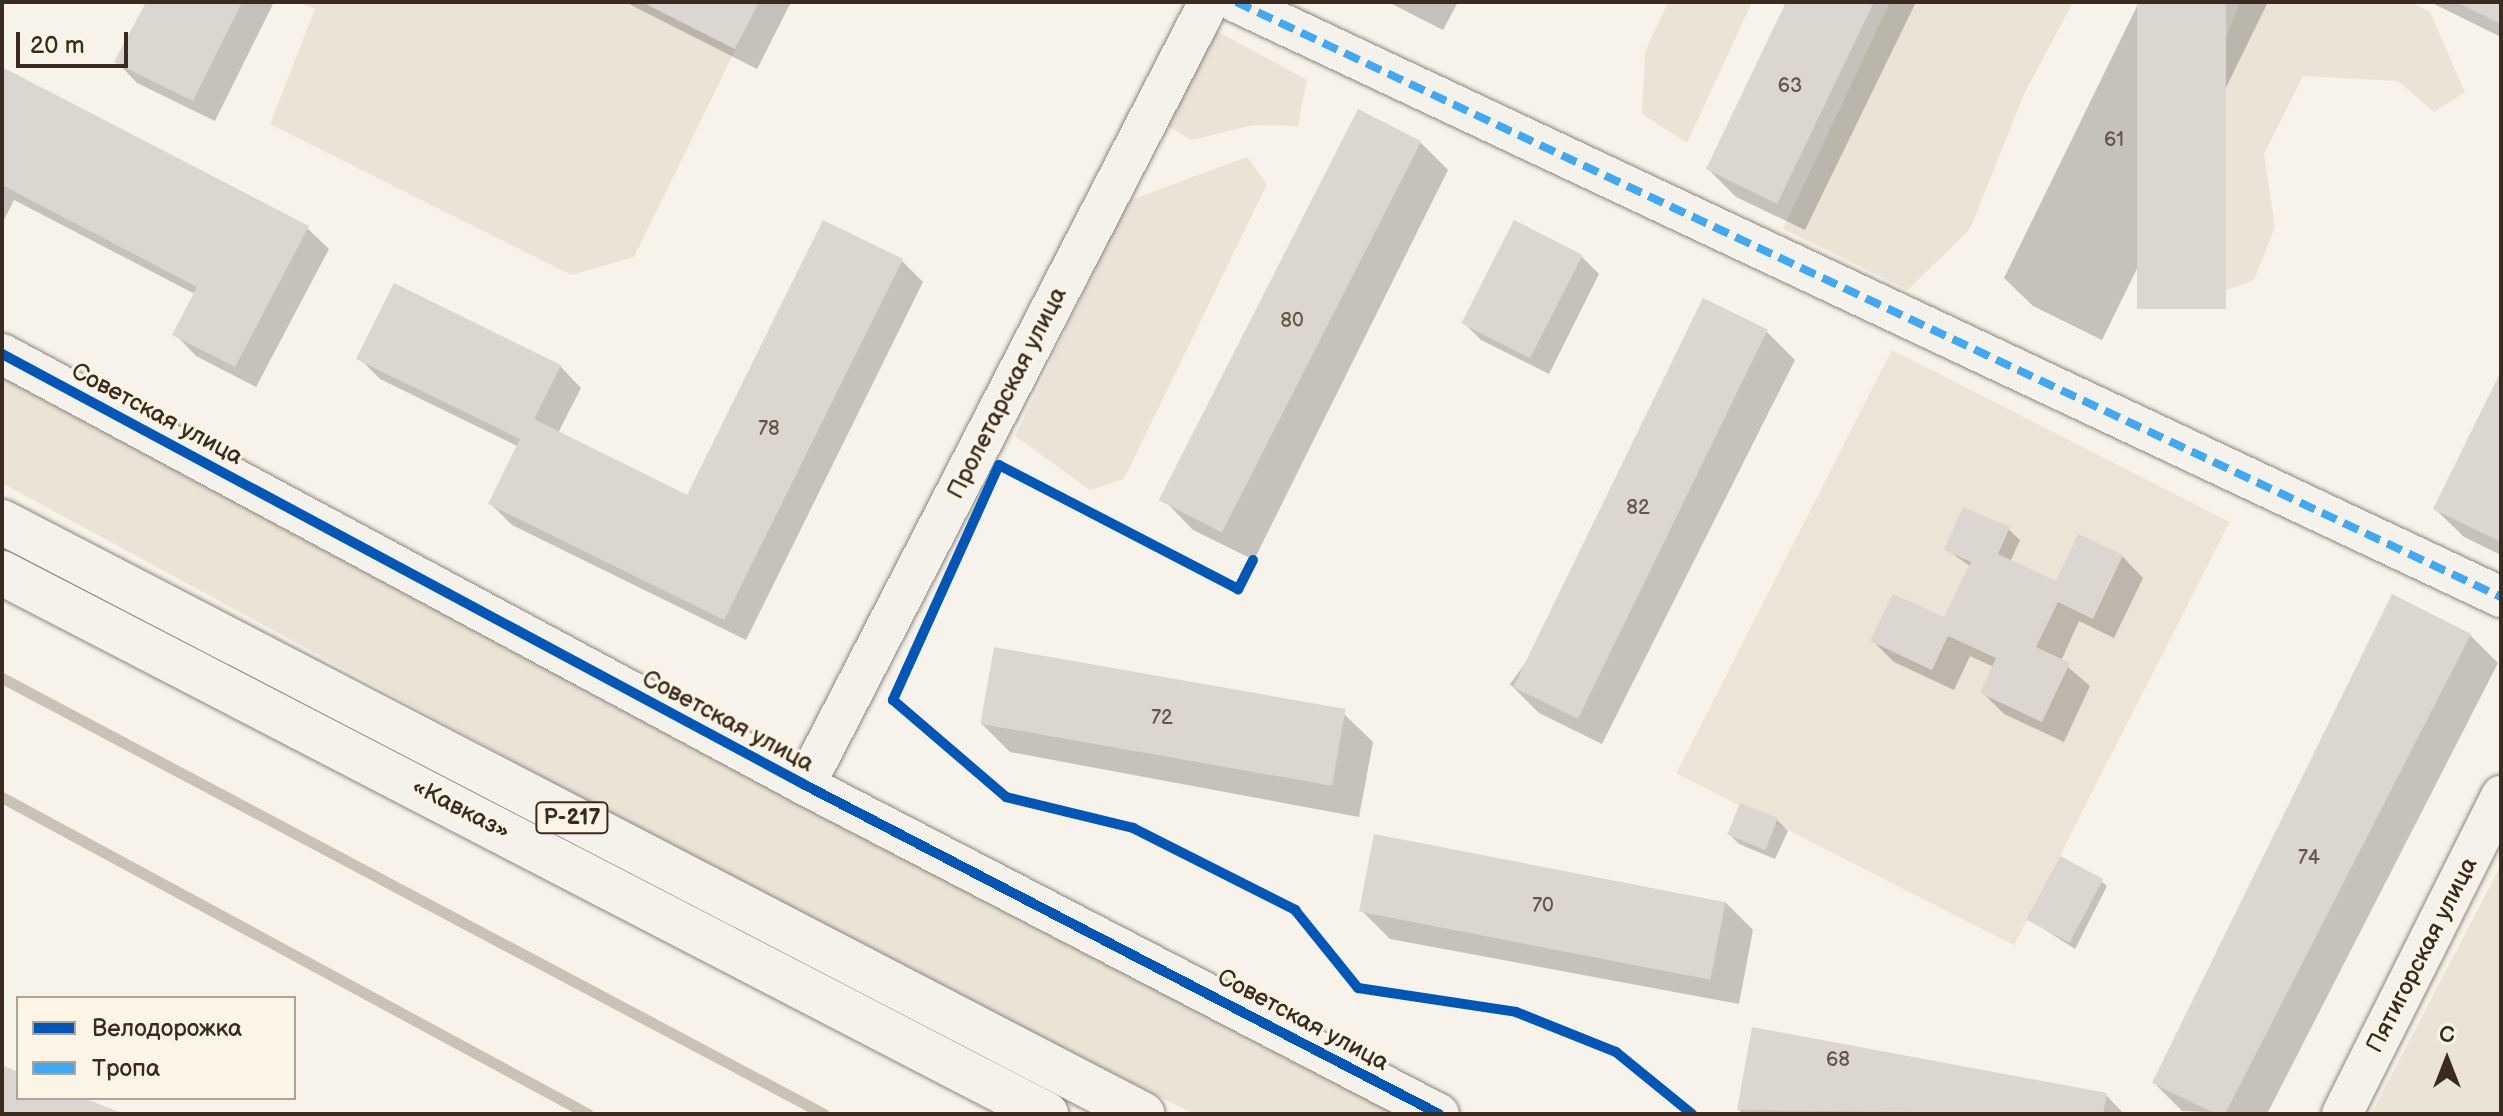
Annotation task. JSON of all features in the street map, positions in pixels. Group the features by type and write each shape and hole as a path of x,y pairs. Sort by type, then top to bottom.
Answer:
{"highway":[{"name":"Р-217","path":"2,522 1142,1114"},
{"name":"«Кавказ»","path":"2,573 1046,1114"}],"street":[{"name":"Пролетарская улица","path":"805,785 1209,2"},
{"path":"1236,2 2501,597"},
{"name":"Советская улица","path":"2,354 805,785 1439,1114"},
{"name":"Пятигорская улица","path":"2342,1114 2501,796"}],"shaded area":[{"path":"298,2 642,2 735,49 749,22 634,257 571,275 270,124 315,9"},
{"path":"1668,2 1752,2 1687,143 1642,114 1645,52"},
{"path":"1890,2 2073,2 2024,94 1970,229 1908,290 1783,229"},
{"path":"2240,2 2411,2 2430,12 2465,92 2434,112 2398,81 2303,76 2264,154 2275,227 2254,280 2186,305 2164,279 2171,178"},
{"path":"1213,29 1307,80 1298,126 1254,125 1191,140 1166,125"},
{"path":"1247,157 1267,184 1124,479 1090,490 1015,436 1128,201"},
{"path":"1892,350 2230,522 2014,945 1676,773"},
{"path":"2,367 1400,1114 1194,1114 777,904 2,483"},
{"path":"2501,865 2501,1114 2371,1114"}],"building":[{"path":"146,2 242,2 193,101 114,62"},
{"path":"642,2 759,2 735,49"},
{"path":"1786,2 1874,2 1777,204 1706,169"},
{"path":"2137,2 2226,2 2226,309 2137,309"},
{"path":"2456,2 2501,2 2501,24"},
{"path":"2,67 309,226 235,367 172,335 197,287 2,185"},
{"path":"1358,109 1421,141 1222,532 1159,500"},
{"path":"823,220 903,259 724,620 488,504 520,439 356,359 394,283 561,365 534,419 687,495"},
{"path":"1514,220 1583,255 1530,358 1461,323"},
{"path":"1703,298 1768,330 1578,719 1513,687"},
{"path":"2501,371 2501,542 2433,509"},
{"path":"1963,507 2010,527 1998,554 2056,581 2078,534 2123,555 2093,619 2058,602 2036,647 2070,663 2042,722 1980,693 1996,658 1948,636 1932,670 1870,641 1893,594 1944,617 1971,562 1944,550"},
{"path":"2392,594 2471,634 2225,1114 2216,1114 2152,1083"},
{"path":"994,647 1346,709 1332,786 980,724"},
{"path":"1740,803 1778,818 1765,850 1727,835"},
{"path":"1374,834 1725,902 1710,980 1359,912"},
{"path":"2060,856 2103,879 2069,943 2026,920"},
{"path":"1752,1027 2107,1093 2103,1114 1737,1110"},
{"path":"2,1065 16,1071 16,1100 89,1100 124,1114 2,1114"}],"waterway":[{"path":"2,678 824,1114"},
{"path":"2,797 588,1114"}],"marked path":[{"path":"1236,2 2501,597"}],"cycle path":[{"path":"2,354 805,785 1439,1114"},
{"path":"1253,560 1238,589 999,465 893,700 1006,797 1133,828 1295,910 1358,988 1516,1012 1616,1052 1692,1114"}]}
